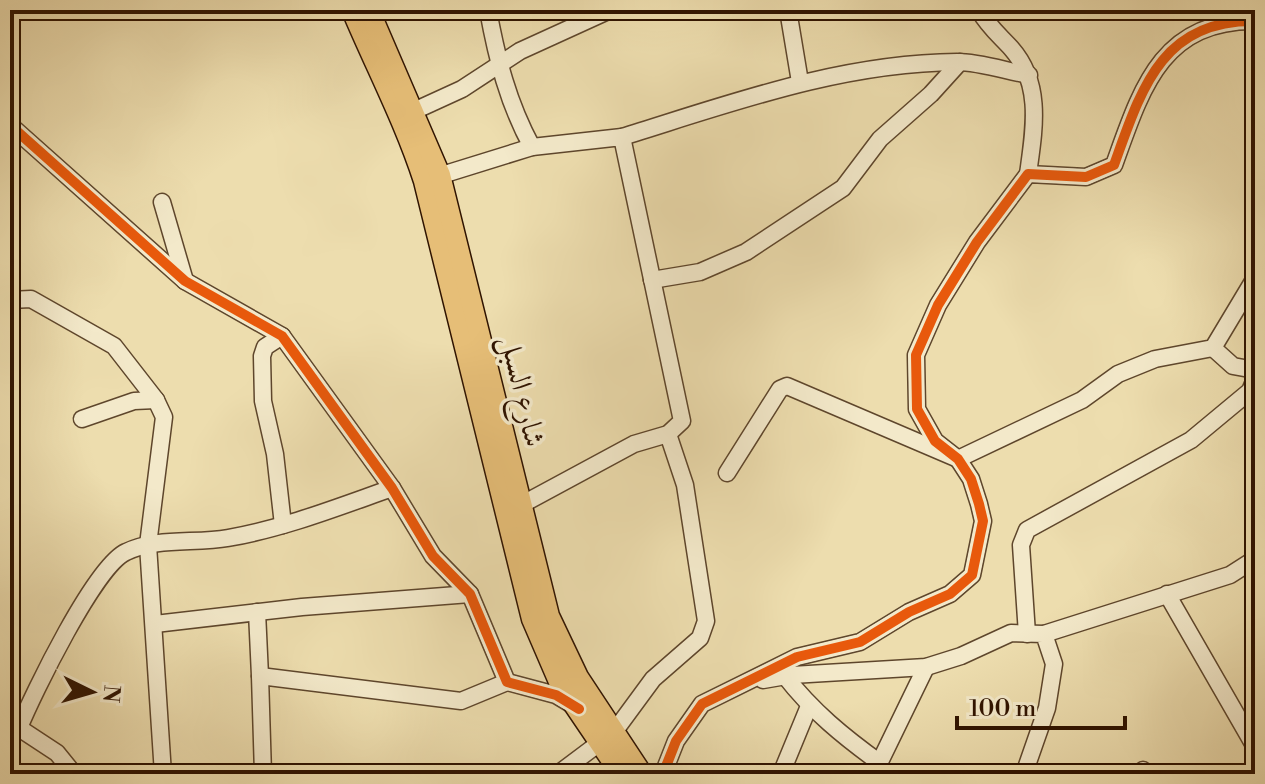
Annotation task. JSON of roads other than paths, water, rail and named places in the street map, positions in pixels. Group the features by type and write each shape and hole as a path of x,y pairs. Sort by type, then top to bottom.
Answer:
{"main road":[{"name":"شارع السبل","path":"352,10 378,72 408,113"},
{"name":"شارع السبل","path":"369,10 432,178 549,616 621,774"},
{"name":"شارع السبل","path":"432,178 532,619 560,684 579,709 642,774"}],"street":[{"path":"488,10 499,65 515,115 532,147"},
{"path":"408,113 452,94 520,51 610,10"},
{"path":"788,10 800,82"},
{"path":"663,774 676,741 702,704 797,657 860,642 909,612 950,594 972,575 983,521 971,479 958,459 935,441 917,409 916,355 938,305 977,242 1028,174 1036,117 1029,75 1012,49 990,29 979,10"},
{"path":"1028,174 1086,177 1114,165 1136,104 1172,46 1224,17 1230,10"},
{"path":"1172,46 1212,25 1255,21"},
{"path":"652,280 700,272 746,252 843,188 880,139 931,94 960,62"},
{"path":"432,178 532,147 622,137 800,82 859,69 960,62 1029,75"},
{"path":"10,125 185,281 282,336 392,488 433,556 470,594 507,682"},
{"path":"519,506 634,444 668,434 682,421 622,137"},
{"path":"162,202 185,281"},
{"path":"727,473 780,389 787,386 958,459 1082,400 1118,374 1155,359 1213,348 1255,278"},
{"path":"10,300 31,299 114,346 156,400 164,417 148,545 163,774"},
{"path":"282,336 265,347 262,356 263,401 275,454 283,525"},
{"path":"1213,348 1233,366 1255,370"},
{"path":"1024,774 1047,708 1054,664 1036,634 1021,545 1027,530 1191,440 1250,391 1255,379"},
{"path":"82,419 134,401 156,400"},
{"path":"558,774 607,738 653,679 700,638 706,621 685,485 668,434"},
{"path":"74,774 57,753 14,729 37,683 101,578 123,553 148,545 227,538 283,525 392,488"},
{"path":"742,685 785,676 926,667 961,656 1011,633 1036,634 1230,575 1255,559"},
{"path":"155,624 470,594"},
{"path":"1167,594 1255,747"},
{"path":"257,612 263,774"},
{"path":"785,676 809,706 877,769 926,667"},
{"path":"260,676 461,701 507,682 556,695 579,709"},
{"path":"781,774 809,706"}]}
